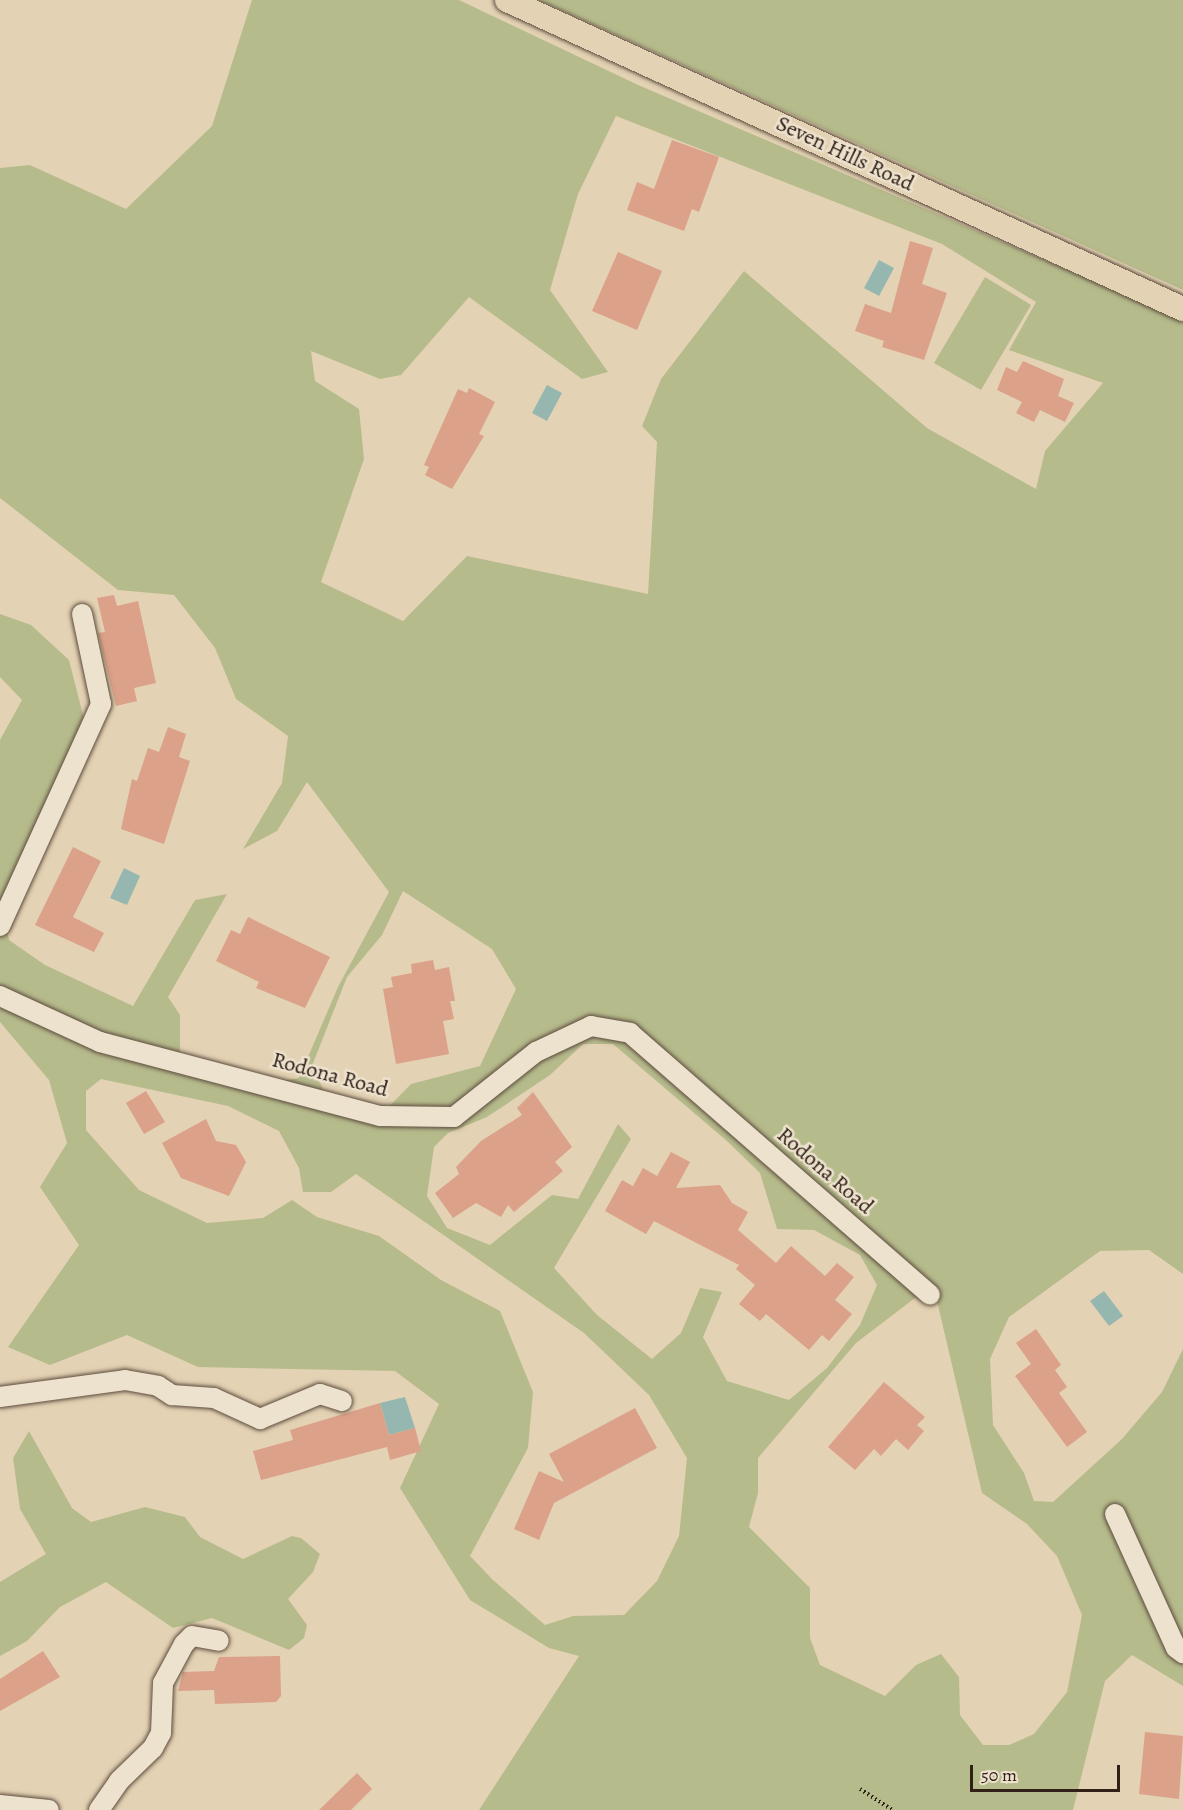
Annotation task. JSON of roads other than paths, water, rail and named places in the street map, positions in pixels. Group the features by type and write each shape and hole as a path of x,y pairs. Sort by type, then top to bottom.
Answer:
{"main road":[{"name":"Seven Hills Road","path":"507,0 1183,309"}],"street":[{"path":"0,926 101,704 82,614"},
{"name":"Rodona Road","path":"0,996 100,1042 380,1116 454,1118 536,1052 591,1026 630,1033 930,1295"},
{"path":"0,1397 125,1380 158,1386 172,1395 214,1398 260,1419 321,1394 342,1401"},
{"path":"1116,1514 1176,1648 1183,1653"},
{"path":"99,1810 119,1781 153,1748 161,1733 163,1683 184,1644 192,1636 219,1641"},
{"path":"0,1805 49,1810"}],"water":[{"path":"879,260 894,268 879,296 864,288"},
{"path":"547,385 562,393 547,421 532,413"},
{"path":"124,868 140,876 127,905 110,898"},
{"path":"1104,1291 1123,1316 1109,1326 1090,1301"},
{"path":"405,1397 415,1428 389,1435 380,1403"}]}
